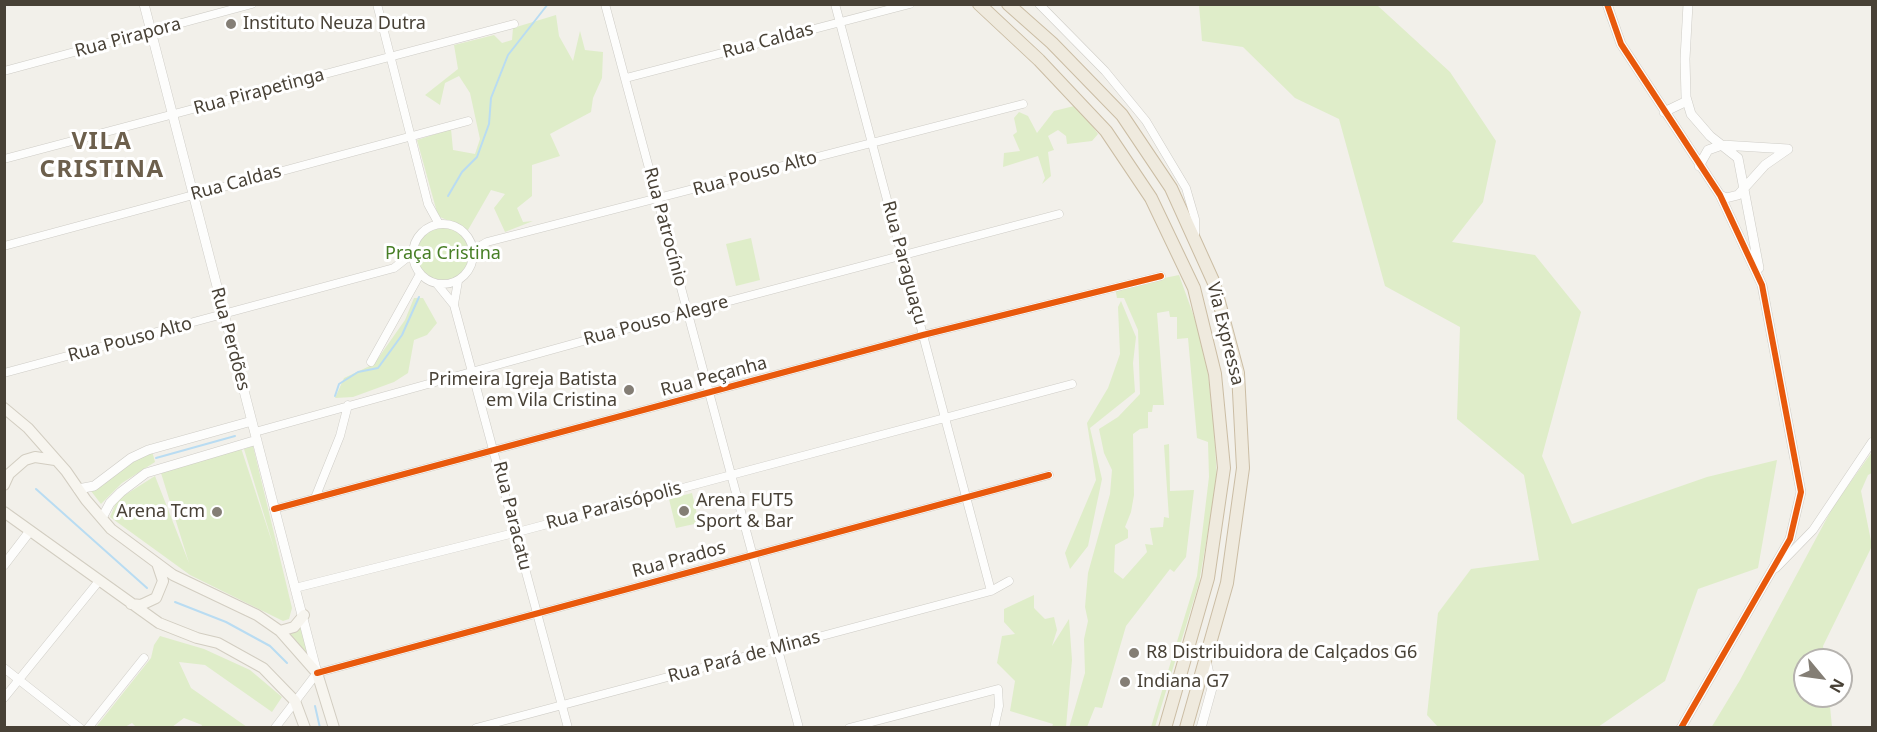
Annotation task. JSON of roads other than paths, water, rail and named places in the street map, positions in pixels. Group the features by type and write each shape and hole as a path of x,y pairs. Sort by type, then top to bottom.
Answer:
{"highway":[{"path":"979,4 1039,60 1106,131 1151,198 1194,288 1215,374 1224,468 1208,578 1165,728"},
{"name":"Via Expressa","path":"1008,4 1052,43 1122,116 1171,188 1214,284 1238,373 1243,468 1227,583 1186,728"}],"main road":[{"path":"4,408 28,428 111,529 157,563 204,592 257,615 280,631 317,673 334,728"},
{"path":"4,485 9,474 25,460 35,457 55,460"},
{"path":"4,502 7,513 30,531 159,623 197,638 218,643 247,657 277,680 295,701 304,728"},
{"path":"131,604 141,605 156,598 163,581 157,563"},
{"path":"280,631 294,627 304,615"}],"street":[{"name":"Rua Perdões","path":"144,4 191,195 304,615 317,673"},
{"name":"Rua Pirapora","path":"4,71 252,4"},
{"path":"377,4 428,204 439,224"},
{"name":"Rua Patrocínio","path":"605,4 799,728"},
{"name":"Rua Paraguaçu","path":"835,4 900,256 991,591"},
{"name":"Rua Caldas","path":"626,78 910,4"},
{"path":"1039,4 1105,71 1146,121 1189,195 1196,219 1195,241"},
{"path":"1607,4 1621,44 1720,195 1762,285"},
{"path":"1681,728 1790,539 1801,492 1738,158 1710,136 1691,114 1687,101 1685,59 1688,4"},
{"name":"Rua Pirapetinga","path":"4,159 514,24"},
{"path":"1664,112 1687,101"},
{"name":"Rua Pouso Alto","path":"474,250 487,243 1023,104"},
{"name":"Rua Caldas","path":"4,246 468,121"},
{"path":"1699,166 1708,150 1722,145 1788,149 1765,165 1734,197 1720,195"},
{"path":"427,229 428,204"},
{"name":"Rua Pouso Alegre","path":"102,518 110,503 120,492 146,473 348,405 1059,214"},
{"path":"439,224 457,227 470,239 474,250 472,264 458,281 437,284 419,273 413,254 417,239 427,229 439,224"},
{"name":"Rua Pouso Alto","path":"470,239 487,243"},
{"name":"Rua Pouso Alto","path":"4,373 394,268 413,254"},
{"name":"Rua Pouso Alto","path":"394,268 419,273"},
{"path":"371,362 419,273"},
{"name":"Rua Peçanha","path":"274,509 495,452 923,335 1161,276"},
{"name":"Rua Paracatu","path":"458,281 454,305 568,728"},
{"name":"Rua Paracatu","path":"437,284 454,305"},
{"name":"Rua Paraisópolis","path":"295,588 514,533 1072,384"},
{"path":"315,498 348,405"},
{"path":"78,489 94,486 130,458 148,450 252,421"},
{"path":"1773,572 1813,530 1872,442"},
{"name":"Rua Prados","path":"317,673 1050,475"},
{"path":"4,565 30,531"},
{"path":"4,698 99,581"},
{"name":"Rua Pará de Minas","path":"476,728 991,591 1009,581"},
{"path":"88,728 144,658"},
{"path":"1201,728 1212,688 1206,659"},
{"path":"4,668 80,728"},
{"path":"275,728 317,673"},
{"path":"849,728 998,689 999,706 994,728"}],"waterway":[{"path":"448,196 462,172 477,157 489,124 491,98 508,55 548,4"},
{"path":"335,396 339,384 358,372 378,368 402,335 419,297"},
{"path":"156,458 235,436"},
{"path":"36,489 147,588"},
{"path":"175,602 226,622 270,646 287,663"},
{"path":"315,706 320,728"}],"place":[{"name":"Instituto Neuza Dutra","path":"231,24"},
{"name":"Primeira Igreja Batista em Vila Cristina","path":"629,390"},
{"name":"Arena FUT5 Sport & Bar","path":"684,511"},
{"name":"Arena Tcm","path":"217,512"},
{"name":"R8 Distribuidora de Calçados G6","path":"1134,653"},
{"name":"Indiana G7","path":"1125,682"}],"district":[{"name":"VILA CRISTINA","path":"102,156"}],"park label":[{"name":"Praça Cristina","path":"443,254"}]}
